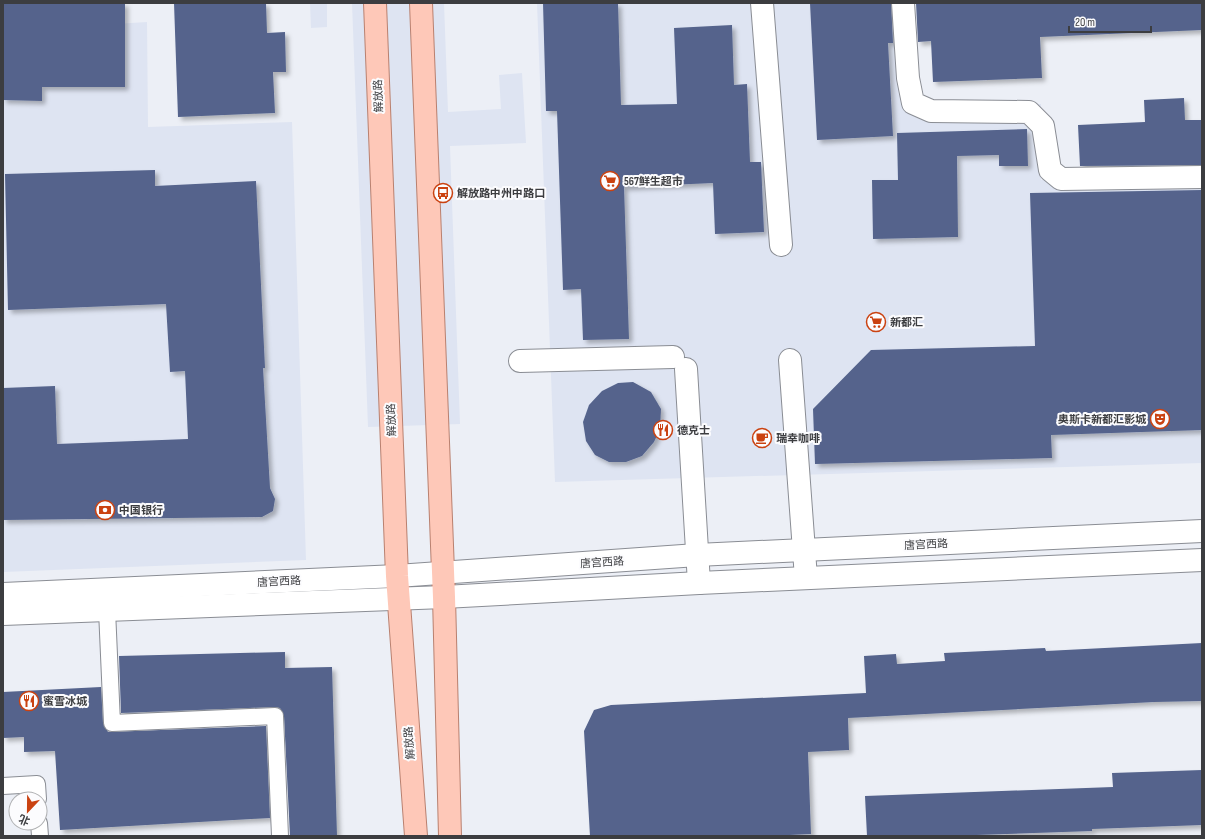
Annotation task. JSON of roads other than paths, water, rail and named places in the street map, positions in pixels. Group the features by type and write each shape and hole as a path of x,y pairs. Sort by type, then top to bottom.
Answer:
{"main road":[{"name":"解放路","path":"375,3 398,599 416,836"},
{"path":"421,3 444,598 450,836"},
{"path":"762,3 781,245"},
{"path":"903,3 908,78 913,103 931,112 1029,112 1043,126 1050,170 1061,179 1202,177"},
{"path":"790,360 806,578"},
{"path":"520,361 680,363 698,556 699,583"},
{"name":"唐宫西路","path":"3,594 397,576 804,550 1202,531"},
{"name":"唐宫西路","path":"3,614 444,598 699,583 1202,560"}],"lane":[{"path":"107,610 112,723 275,716 280,836"},
{"path":"3,786 37,784 37,791"}],"place":[{"name":"567鲜生超市","path":"610,181"},
{"name":"解放路中州中路口","path":"443,193"},
{"name":"新都汇","path":"876,322"},
{"name":"奥斯卡新都汇影城","path":"1160,419"},
{"name":"德克士","path":"663,430"},
{"name":"瑞幸咖啡","path":"762,438"},
{"name":"中国银行","path":"105,510"},
{"name":"蜜雪冰城","path":"29,701"}]}
